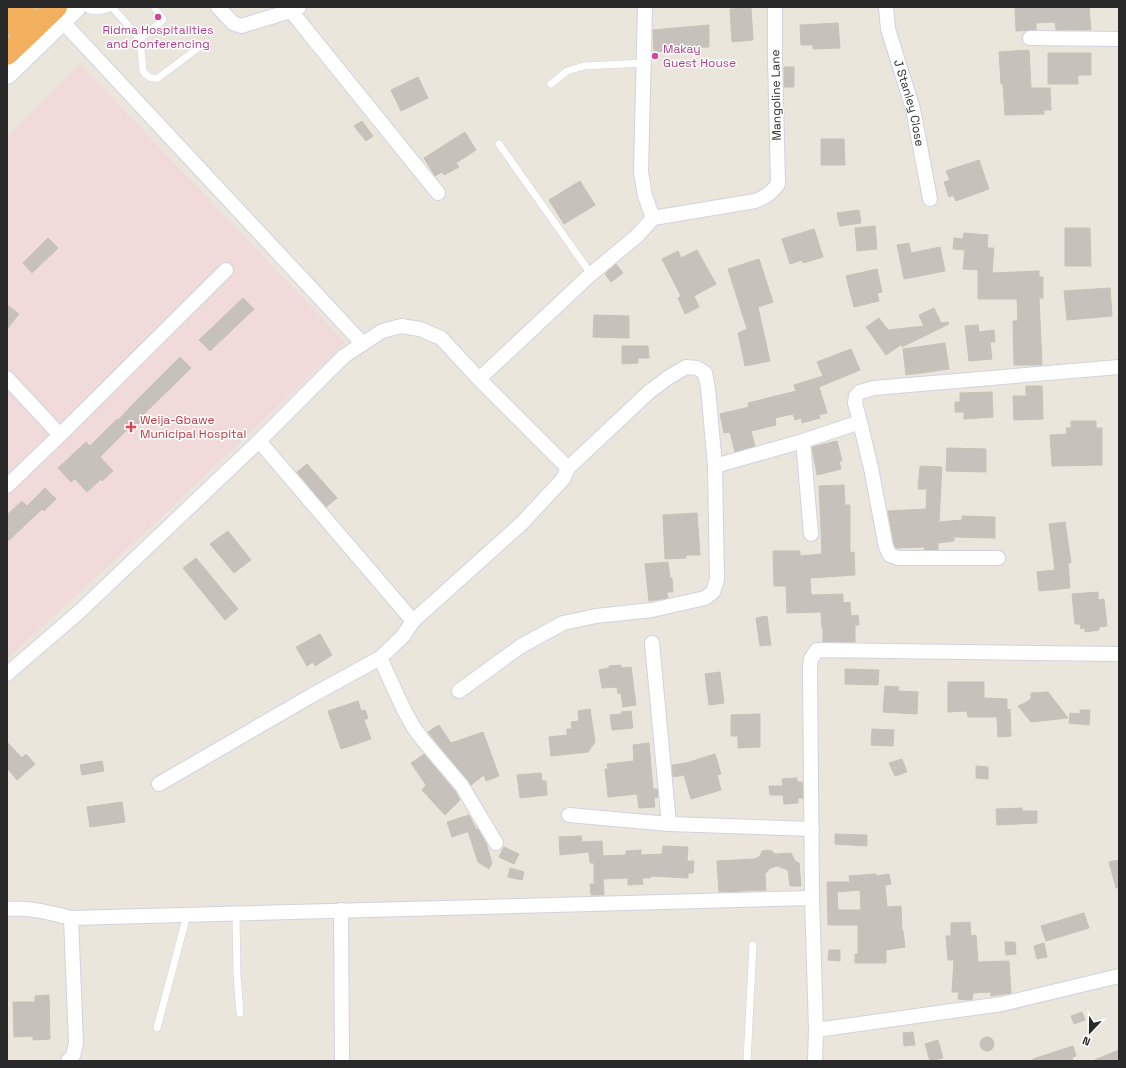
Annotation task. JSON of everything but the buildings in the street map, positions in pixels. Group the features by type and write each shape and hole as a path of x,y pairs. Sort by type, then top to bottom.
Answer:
{"highway":[{"path":"7,24 25,7"},
{"path":"7,54 65,12"}],"street":[{"path":"218,7 233,23 241,26 295,9 438,193"},
{"path":"479,379 591,274 637,236 653,218 645,196 641,172 645,7"},
{"name":"Mangoline Lane","path":"653,218 755,201 765,198 772,193 778,184 775,57 776,7"},
{"name":"J Stanley Close","path":"886,7 888,29 913,109 930,199"},
{"path":"7,74 65,12 362,344"},
{"path":"1030,38 1119,40"},
{"path":"7,486 60,436 226,270"},
{"path":"7,674 78,612 259,441 344,356 382,331 401,326 420,329 441,338 479,379 568,468"},
{"path":"159,784 309,697 380,658 403,636 413,621 522,523 563,479 568,468 649,392 669,376 686,367 697,368 705,373 708,388 715,466 717,579 713,592 705,598 652,610 596,616 563,623 522,646 460,691"},
{"path":"998,558 898,558 890,555 886,547 871,468 855,403 856,396 860,392 874,388 1119,367"},
{"path":"7,378 60,436"},
{"path":"715,466 803,441 860,422"},
{"path":"259,441 413,621"},
{"path":"803,441 811,534"},
{"path":"652,643 669,824"},
{"path":"815,1061 816,1030 812,898 811,659 818,650 1119,654"},
{"path":"380,658 414,728 462,786 496,842"},
{"path":"569,814 669,824 812,830"},
{"path":"7,910 17,908 48,912 72,918 812,898"},
{"path":"341,910 342,1061"},
{"path":"68,1061 73,1056 76,1043 72,918"},
{"path":"816,1030 1002,1004 1119,976"}],"lane":[{"path":"85,7 97,12 112,7 140,38 143,71 150,78 158,78 198,48"},
{"path":"140,38 163,19 154,7"},
{"path":"551,84 567,71 584,66 644,63"},
{"path":"499,144 591,274"},
{"path":"236,913 237,976 240,1013"},
{"path":"157,1028 187,915"},
{"path":"747,1061 753,946"}],"shaded area":[{"name":"Weija-Gbawe Municipal Hospital","path":"80,64 345,342 167,512 7,659 7,137"}],"place":[{"name":"Ridma Hospitalities and Conferencing","path":"158,17"},
{"name":"Makay Guest House","path":"655,56"},
{"name":"Weija-Gbawe Municipal Hospital","path":"131,427"}]}
